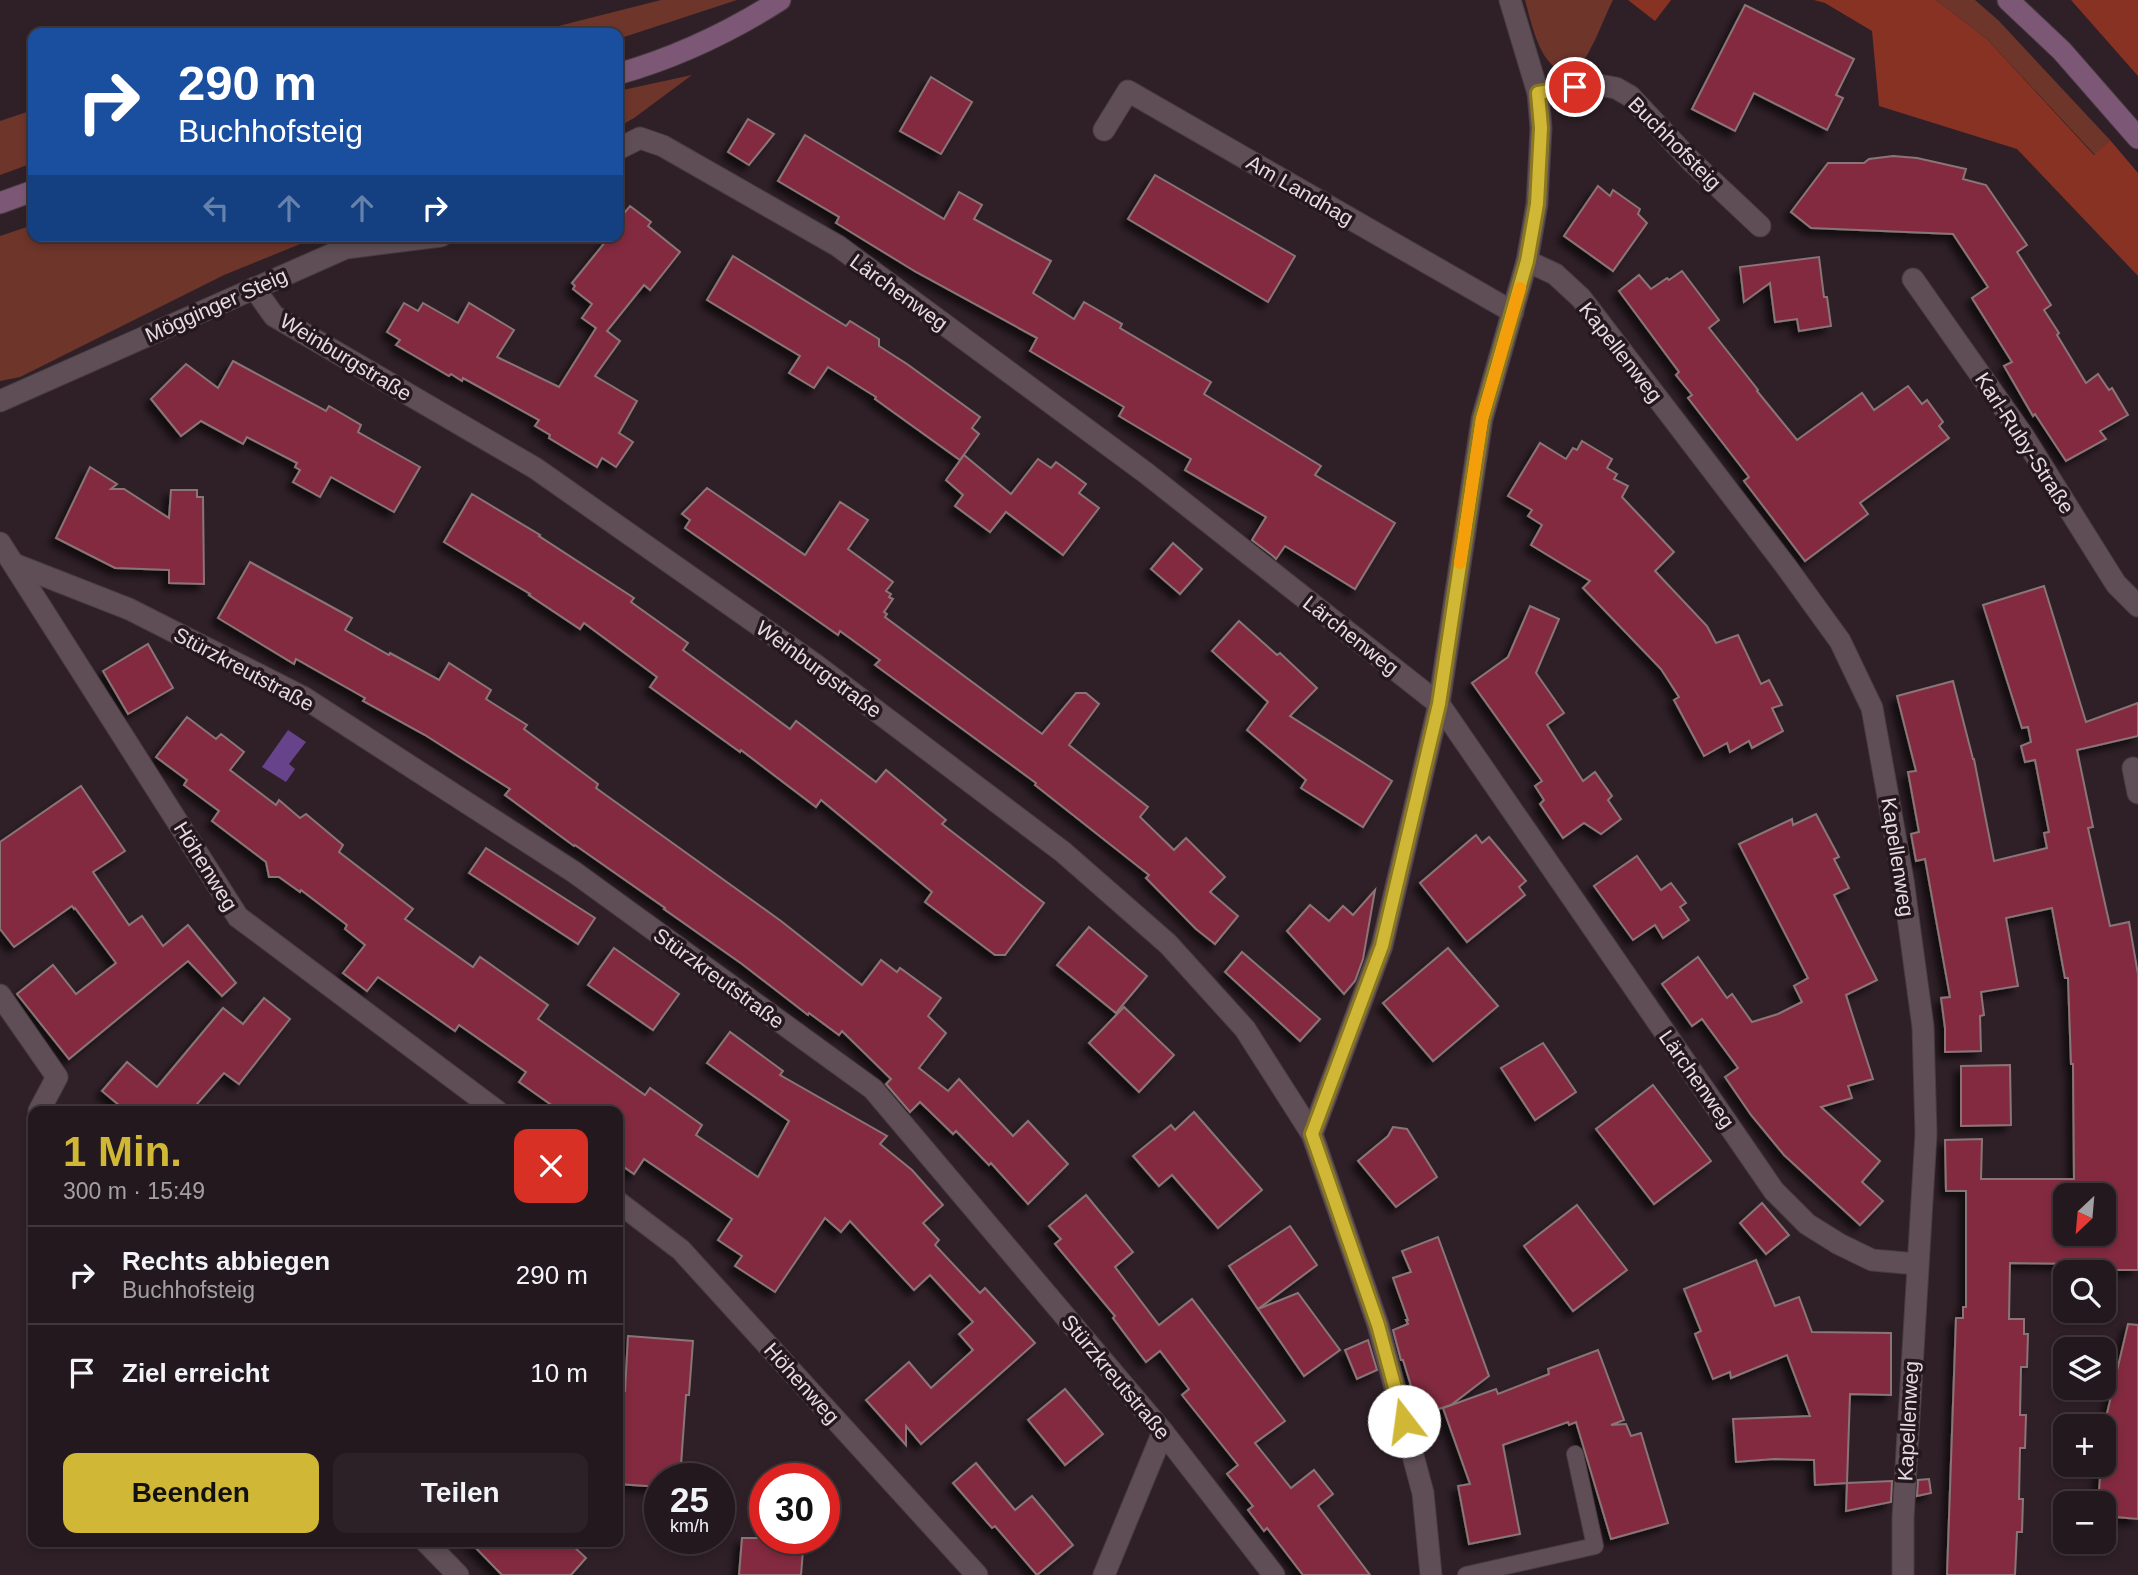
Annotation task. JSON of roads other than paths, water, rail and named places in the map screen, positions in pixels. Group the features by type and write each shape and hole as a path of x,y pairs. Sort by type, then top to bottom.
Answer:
{"street":[{"path":"623,72 657,62 754,17 780,0"},
{"path":"1431,1575 1423,1493 1378,1325 1312,1134 1382,946 1439,704 1482,419 1527,261 1537,204 1541,128 1538,93 1510,0"},
{"path":"2008,0 2062,51 2138,138"},
{"name":"Buchhofsteig","path":"1538,93 1593,84 1616,88 1630,96 1691,161 1760,226"},
{"name":"Am Landhag","path":"1104,130 1128,91 1513,312"},
{"name":"Lärchenweg","path":"623,146 640,138 663,146 838,246 1146,473 1439,704 1774,1191 1807,1224 1839,1244 1872,1260 1917,1264"},
{"path":"0,203 28,193"},
{"name":"Mögginger Steig","path":"0,401 346,248 394,242"},
{"name":"Kapellenweg","path":"1527,261 1556,274 1589,309 1840,641 1872,708 1903,880 1923,1027 1926,1134 1903,1518 1903,1575"},
{"name":"Karl-Ruby-Straße","path":"1913,279 2022,434 2116,584 2138,606"},
{"name":"Weinburgstraße","path":"254,288 274,316 535,468 813,663 1063,852 1168,944 1245,1029 1312,1134"},
{"name":"Höhenweg","path":"0,543 238,917 489,1106"},
{"name":"Stürzkreutstraße","path":"14,564 129,609 303,697 574,873 873,1089 1163,1432 1274,1575"},
{"path":"2133,768 2138,793"},
{"path":"0,995 57,1077 42,1106"},
{"name":"Höhenweg","path":"623,1206 681,1250 977,1575"},
{"path":"1104,1575 1163,1432"},
{"path":"431,1547 458,1575"}],"lane":[{"path":"1466,1575 1595,1546 1574,1454"}]}
